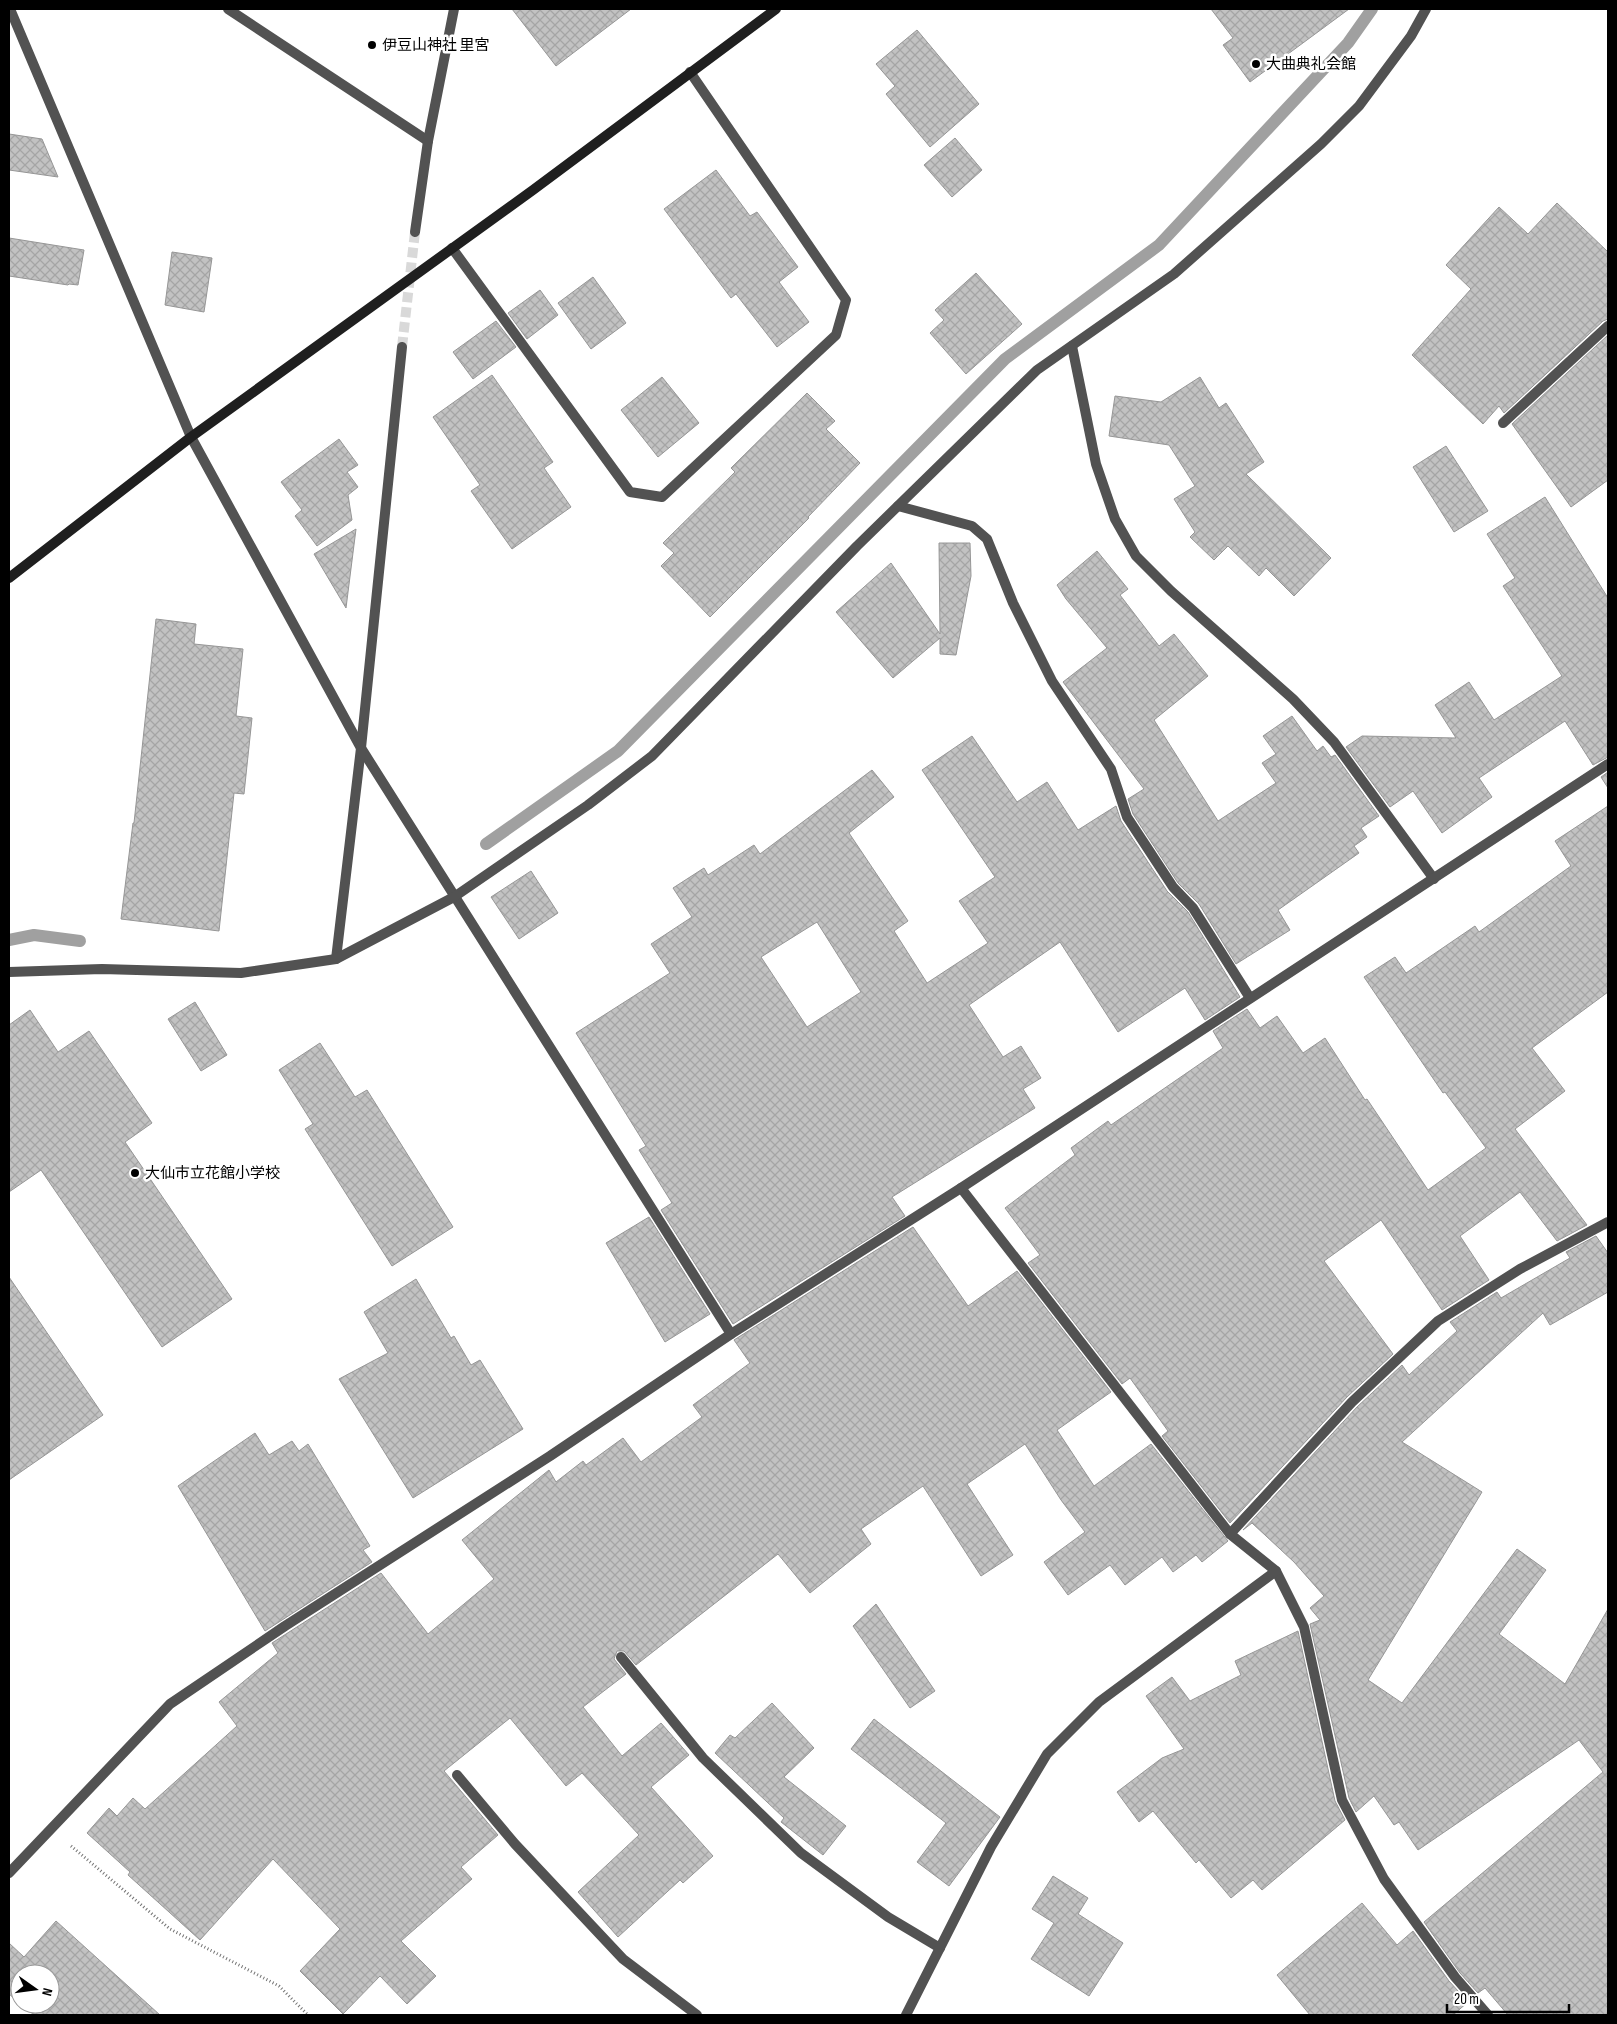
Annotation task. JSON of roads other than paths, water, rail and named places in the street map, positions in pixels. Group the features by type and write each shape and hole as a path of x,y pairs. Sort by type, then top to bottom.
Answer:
{"street":[{"path":"10,9 191,437 361,748 731,1334"},
{"path":"228,9 428,141"},
{"path":"415,232 428,141 454,9"},
{"path":"9,578 191,437 452,248 776,9"},
{"path":"9,972 102,969 241,973 336,959 454,897 588,805 652,756 898,506 1037,370 1174,274 1321,144 1358,106 1410,36 1426,9"},
{"path":"452,248 630,492 662,497 836,335 846,300 690,72"},
{"path":"1503,423 1608,326"},
{"path":"336,959 361,748 402,346"},
{"path":"1072,346 1096,464 1115,519 1136,556 1171,591 1293,699 1334,742 1434,879"},
{"path":"898,506 972,526 988,539 1013,602 1052,681 1111,769 1126,817 1173,887 1193,908 1250,998"},
{"path":"9,1873 170,1704 285,1626 550,1456 731,1334 961,1188 1608,764"},
{"path":"961,1188 1230,1534 1276,1571 1304,1628 1342,1800 1384,1879 1455,1978 1488,2015"},
{"path":"1230,1534 1352,1402 1438,1321 1520,1269 1608,1222"},
{"path":"906,2015 991,1847 1047,1754 1099,1702 1276,1571"},
{"path":"621,1657 703,1758 801,1853 888,1917 940,1948"},
{"path":"456,1775 515,1844 623,1959 697,2015"}],"waterway":[{"path":"486,844 618,751 1005,359 1159,245 1348,43 1372,9"},
{"path":"9,940 34,935 80,941"}],"tunnel":[{"path":"402,347 415,232"}],"place":[{"name":"伊豆山神社 里宮","path":"372,45"},
{"name":"大曲典礼会館","path":"1256,64"},
{"name":"大仙市立花館小学校","path":"135,1173"}]}
